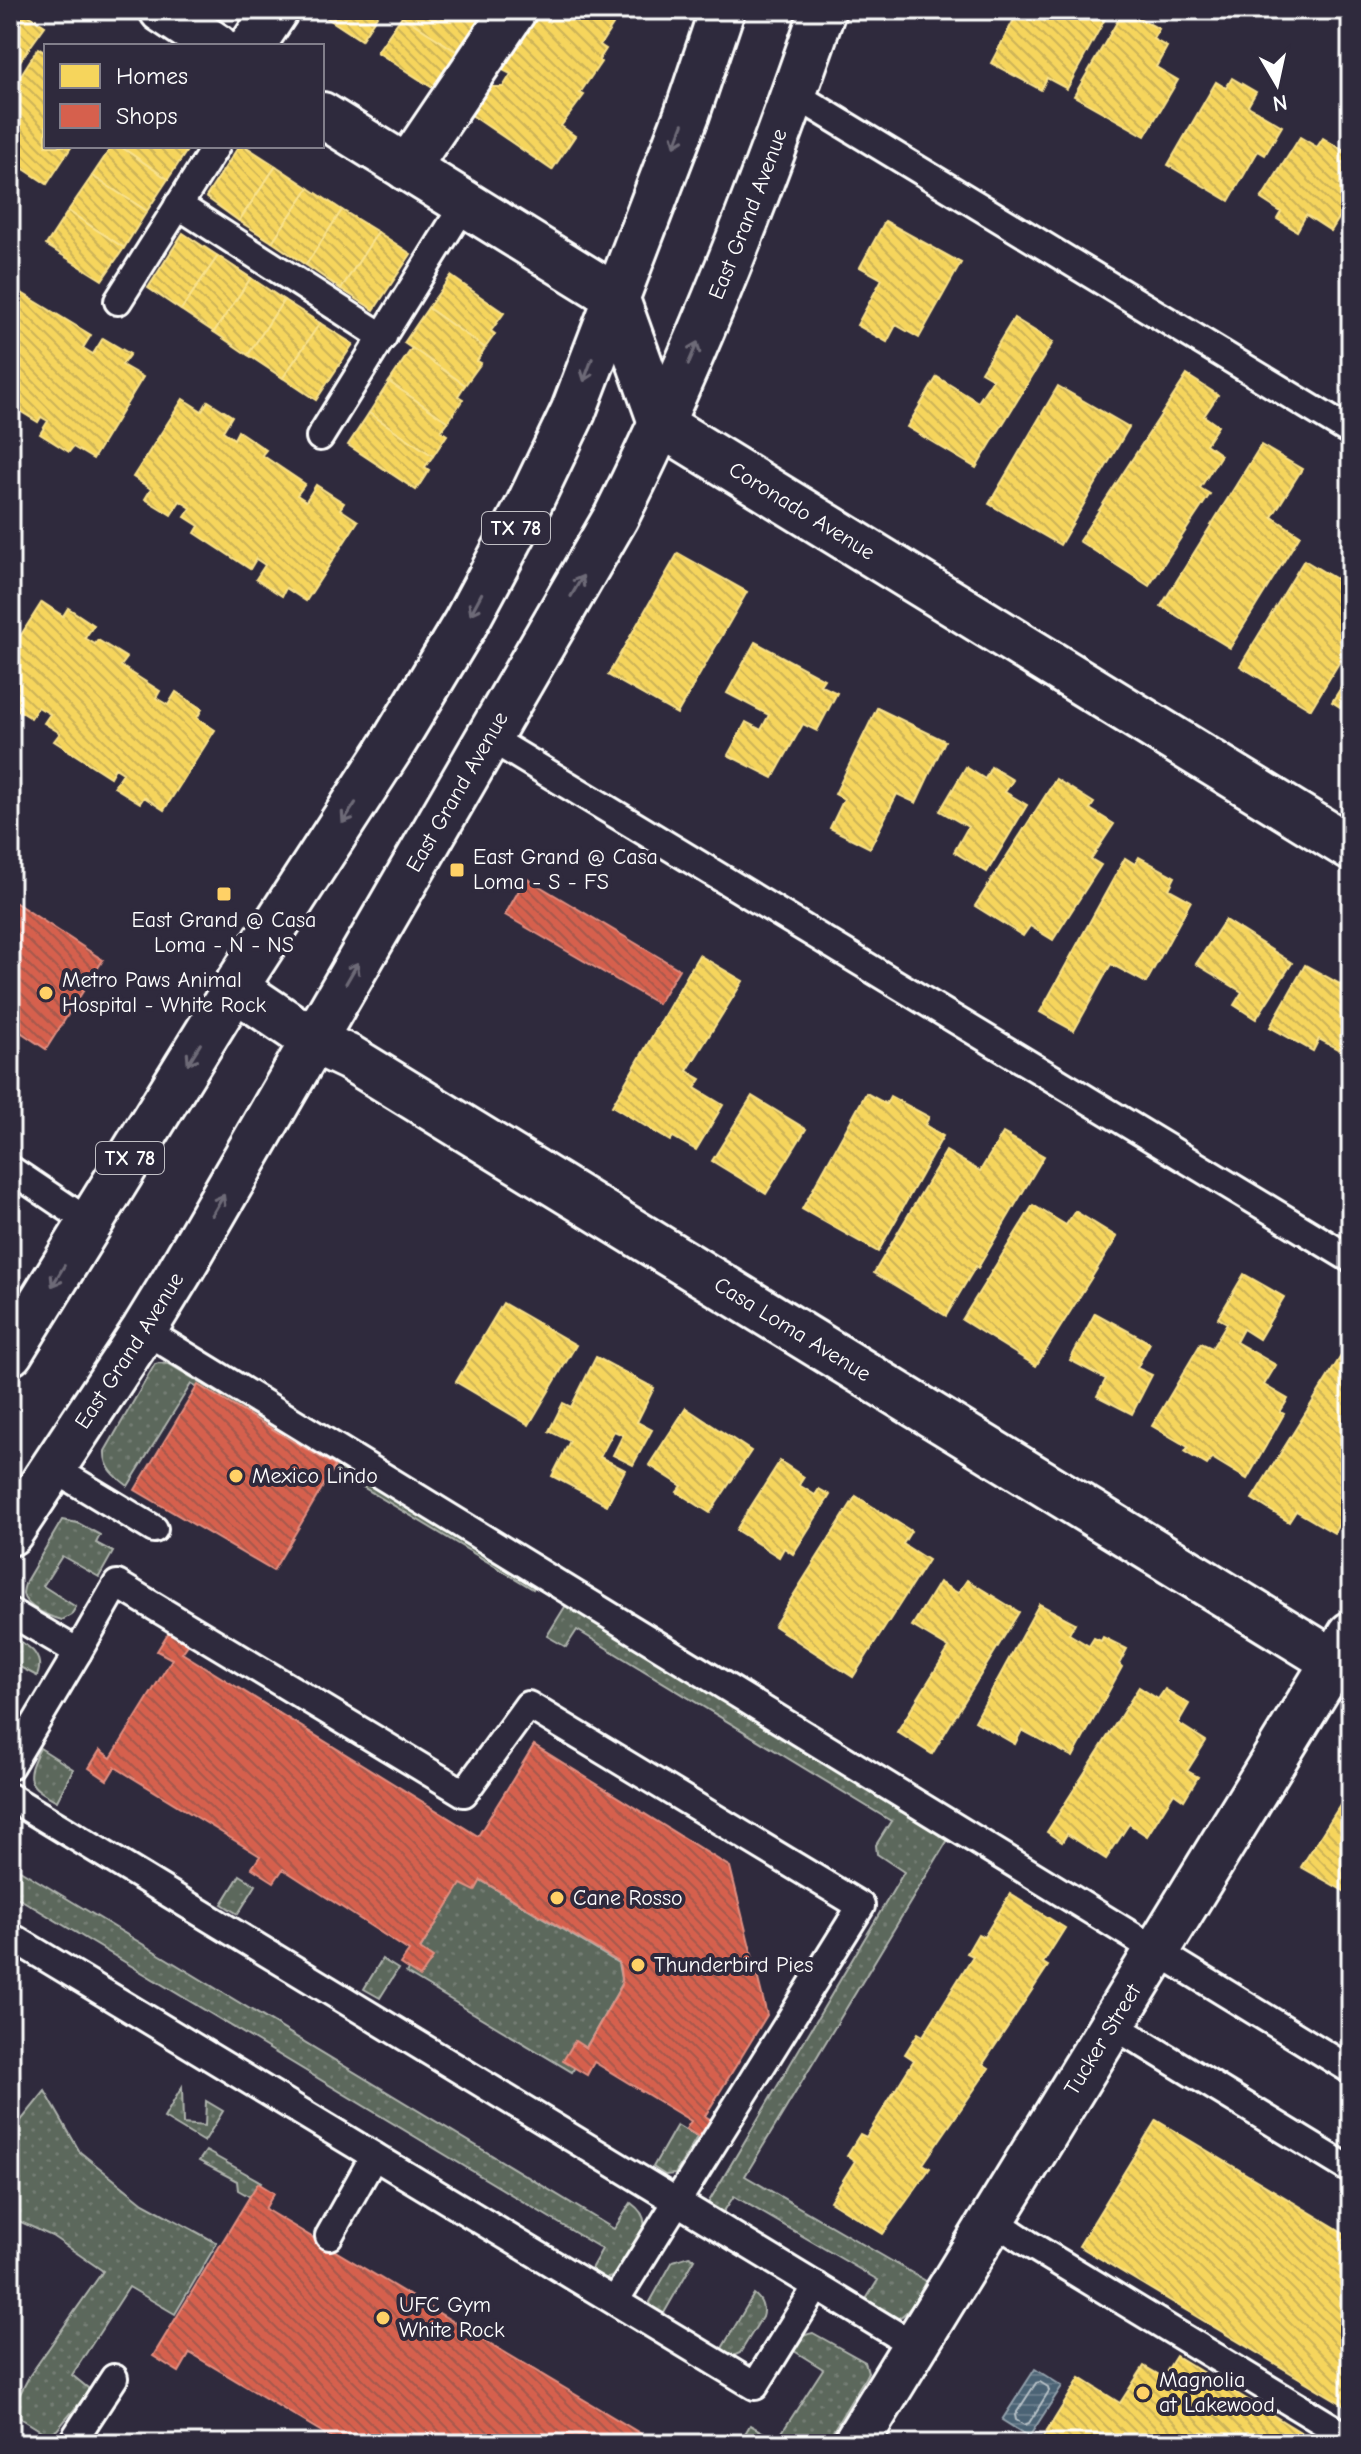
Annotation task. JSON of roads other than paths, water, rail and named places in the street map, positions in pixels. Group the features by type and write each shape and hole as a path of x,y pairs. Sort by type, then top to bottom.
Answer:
{"street":[{"path":"162,10 213,44"},
{"path":"253,44 276,10"},
{"path":"407,168 514,10"},
{"name":"TX 78","path":"10,1353 235,988 391,747 465,624 528,506 573,412 687,114 722,10"},
{"name":"East Grand Avenue","path":"10,1533 144,1330 616,517 662,425 730,265 823,10"},
{"path":"324,116 616,297 662,425"},
{"name":"Coronado Avenue","path":"662,425 1351,848"},
{"name":"Casa Loma Avenue","path":"235,988 312,1040 350,1058 1345,1656"},
{"name":"Tucker Street","path":"855,2444 1157,1953 1345,1656"}],"lane":[{"path":"794,94 1351,432"},
{"path":"118,301 215,148"},
{"path":"320,437 465,203"},
{"path":"178,205 383,337"},
{"path":"490,738 1351,1259"},
{"path":"10,1169 90,1223"},
{"path":"144,1330 1351,2070"},
{"path":"53,1468 154,1529"},
{"path":"10,1766 117,1584 464,1793 528,1705 861,1906 615,2301"},
{"path":"10,1612 78,1652"},
{"path":"10,1797 915,2346"},
{"path":"10,1936 755,2386 817,2286"},
{"path":"1113,2025 1351,2170"},
{"path":"329,2236 374,2156"},
{"path":"993,2220 1351,2439"},
{"path":"71,2444 114,2378"}],"water":[{"path":"1035,2369 1062,2386 1029,2437 1002,2420"}],"place":[{"name":"East Grand @ Casa Loma - S - FS","path":"457,870"},
{"name":"East Grand @ Casa Loma - N - NS","path":"224,894"},
{"name":"Metro Paws Animal Hospital - White Rock","path":"46,993"},
{"name":"Mexico Lindo","path":"236,1476"},
{"name":"Cane Rosso","path":"557,1898"},
{"name":"Thunderbird Pies","path":"638,1965"},
{"name":"UFC Gym White Rock","path":"383,2318"},
{"name":"Magnolia at Lakewood","path":"1143,2393"}]}
